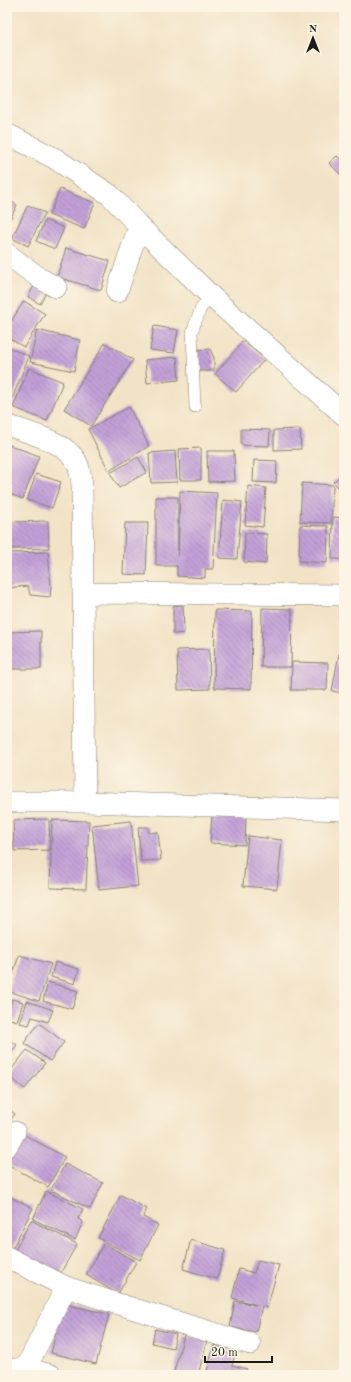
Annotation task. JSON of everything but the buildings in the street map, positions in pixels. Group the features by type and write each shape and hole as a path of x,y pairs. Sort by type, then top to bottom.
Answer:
{"street":[{"path":"7,134 54,158 110,195 139,226 212,297 344,416"},
{"path":"117,292 139,226"},
{"path":"7,254 41,279 56,287"},
{"path":"7,425 51,441 66,449 78,464 82,484 85,802"},
{"path":"84,593 344,595"},
{"path":"7,802 85,802 344,810"},
{"path":"7,1257 66,1287 250,1344"},
{"path":"52,1375 19,1371 66,1287"}],"lane":[{"path":"195,407 192,332 201,308 212,297"}]}
